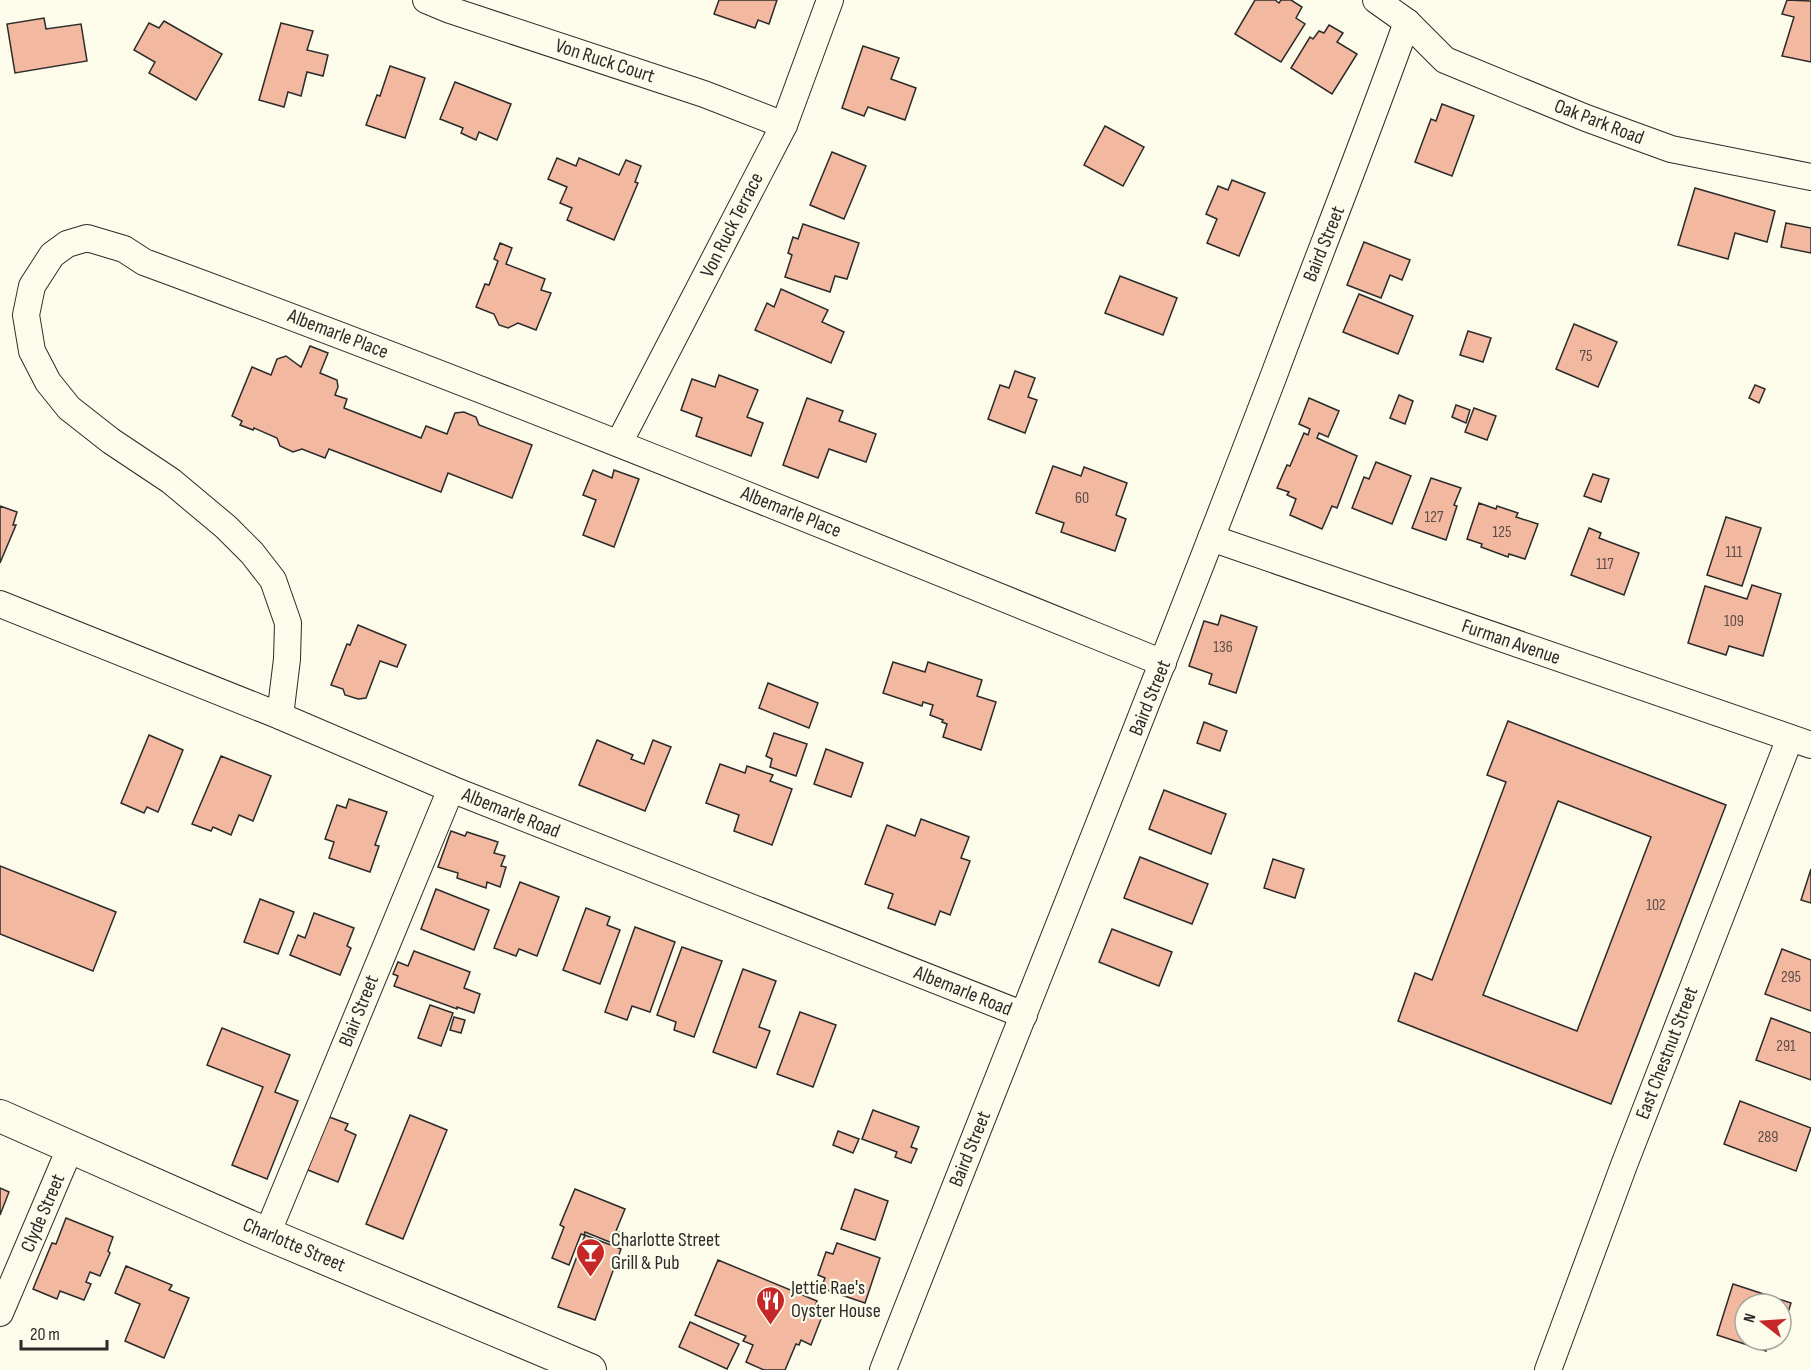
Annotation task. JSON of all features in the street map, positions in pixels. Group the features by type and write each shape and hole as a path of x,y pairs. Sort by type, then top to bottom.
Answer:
{"street":[{"name":"Von Ruck Court","path":"426,0 704,94 784,125"},
{"name":"Von Ruck Terrace","path":"619,443 784,125 830,0"},
{"name":"Oak Park Road","path":"1376,0 1407,22 1445,60 1586,118 1671,149 1811,177"},
{"name":"Baird Street","path":"883,1370 1163,663 1319,254 1360,153 1407,22"},
{"name":"Albemarle Place","path":"280,716 287,659 288,623 273,580 252,553 226,527 171,481 111,441 69,408 48,382 32,351 26,315 32,286 52,255 67,244 87,238 124,249 144,262 329,330 619,443 1163,663"},
{"name":"Furman Avenue","path":"1211,538 1800,742"},
{"name":"Albemarle Road","path":"0,604 280,716 451,789 1024,1015"},
{"name":"East Chestnut Street","path":"1548,1370 1624,1165 1800,742"},
{"name":"Blair Street","path":"267,1234 451,789"},
{"name":"Charlotte Street","path":"0,1116 267,1234 590,1370"},
{"name":"Clyde Street","path":"0,1313 71,1146"}],"building":[{"path":"719,0 777,0 769,24 758,20 755,28 714,14"},
{"path":"1255,0 1275,0 1279,3 1281,0 1291,0 1302,7 1296,18 1305,24 1281,62 1235,34"},
{"path":"1787,0 1811,1 1811,62 1782,56 1794,17 1782,14"},
{"path":"44,18 46,29 81,24 87,61 15,73 7,24"},
{"path":"164,21 222,54 196,100 149,73 155,62 134,50 149,23 159,28"},
{"path":"281,23 313,31 307,50 328,55 323,76 307,72 301,96 288,92 284,107 259,100"},
{"path":"1329,25 1343,33 1337,42 1357,54 1332,94 1291,68 1310,37 1313,39 1319,31 1324,33"},
{"path":"863,46 899,58 891,79 916,88 905,120 868,107 864,116 842,108"},
{"path":"390,66 425,78 405,138 366,125 377,95 380,96"},
{"path":"455,82 511,104 497,140 479,132 476,140 461,133 463,128 440,119"},
{"path":"1442,104 1474,116 1452,176 1415,162 1431,119 1436,121"},
{"path":"1105,126 1144,147 1123,186 1084,165"},
{"path":"832,152 866,166 844,219 810,205"},
{"path":"557,158 576,166 579,158 619,175 626,160 641,166 635,182 638,183 614,240 567,220 572,208 560,203 567,187 548,179"},
{"path":"1232,180 1265,193 1239,256 1207,243 1217,219 1206,214 1218,186 1228,190"},
{"path":"1695,188 1775,211 1767,242 1735,233 1728,259 1678,245"},
{"path":"1786,223 1811,228 1811,253 1781,247"},
{"path":"803,224 859,243 847,279 835,276 830,292 785,277 792,255 788,253 793,237 798,239"},
{"path":"1364,242 1410,260 1402,280 1390,275 1381,298 1347,285"},
{"path":"500,243 512,248 506,264 545,279 541,290 551,293 536,330 518,323 508,328 499,325 494,314 476,307 485,284 489,285 498,261 494,259"},
{"path":"1120,276 1177,298 1163,335 1105,313"},
{"path":"781,289 828,310 822,322 844,332 831,363 755,330 767,303 774,307"},
{"path":"1359,294 1413,316 1398,354 1343,332"},
{"path":"1574,324 1617,342 1598,387 1556,369"},
{"path":"1468,331 1491,338 1483,362 1460,355"},
{"path":"310,346 328,353 320,373 337,380 338,387 335,395 347,399 344,408 421,438 426,426 447,434 455,413 464,412 476,417 479,425 532,445 512,498 448,473 441,492 329,449 325,458 302,449 293,452 280,446 277,438 254,428 253,430 240,425 242,421 232,416 252,367 271,375 277,359 286,356 301,367"},
{"path":"1015,371 1035,378 1028,397 1037,400 1025,433 988,419 1000,385 1009,388"},
{"path":"719,375 758,390 747,417 763,423 751,456 696,436 702,418 681,410 692,379 715,387"},
{"path":"1755,385 1765,389 1759,403 1749,398"},
{"path":"1399,395 1413,401 1405,424 1390,418"},
{"path":"807,398 843,411 839,421 876,434 866,462 829,449 818,478 783,465"},
{"path":"1309,398 1339,411 1328,437 1319,433 1317,438 1357,456 1337,508 1332,506 1322,529 1290,515 1296,499 1287,495 1289,492 1277,488 1287,465 1290,466 1304,433 1308,435 1310,429 1299,424"},
{"path":"1456,405 1470,410 1466,423 1452,417"},
{"path":"1474,408 1496,416 1487,440 1465,432"},
{"path":"1376,462 1411,476 1392,524 1352,508 1364,477 1369,479"},
{"path":"1053,466 1081,476 1084,467 1127,483 1116,515 1126,519 1115,551 1061,532 1064,523 1036,513"},
{"path":"593,470 612,478 614,470 639,479 614,547 583,535 596,500 583,495"},
{"path":"1593,474 1609,479 1601,502 1584,496"},
{"path":"1431,478 1461,488 1454,505 1457,506 1446,540 1412,528"},
{"path":"1479,503 1518,513 1516,517 1538,524 1525,559 1509,554 1508,557 1467,539"},
{"path":"0,506 17,512 13,525 16,525 0,563"},
{"path":"1726,517 1761,528 1742,586 1707,575"},
{"path":"1589,528 1601,533 1599,538 1639,553 1624,595 1571,575"},
{"path":"1752,585 1781,594 1763,656 1729,646 1726,655 1688,643 1705,586 1747,599"},
{"path":"1221,615 1257,627 1236,693 1209,684 1212,674 1189,666 1204,621 1218,625"},
{"path":"358,625 406,645 397,667 380,661 366,698 358,699 345,695 343,689 331,685 347,644 350,645"},
{"path":"893,662 925,672 928,662 982,680 977,696 996,702 981,750 943,737 947,724 930,715 933,705 923,702 922,706 883,693"},
{"path":"768,683 818,703 809,728 759,708"},
{"path":"1508,721 1726,805 1611,1104 1398,1021 1415,973 1432,980 1506,782 1487,775","holes":["1558,801 1651,837 1577,1031 1483,995"]},
{"path":"1204,722 1227,731 1220,751 1197,743"},
{"path":"774,733 807,744 796,776 770,767 772,759 766,756"},
{"path":"149,735 183,750 158,812 147,807 144,813 121,803"},
{"path":"597,740 633,755 631,759 644,764 653,740 671,747 645,811 579,785"},
{"path":"826,749 863,763 851,797 814,784"},
{"path":"221,756 271,776 253,821 239,815 231,835 213,827 211,831 192,824"},
{"path":"720,764 745,773 747,766 773,775 770,781 792,789 772,845 734,831 739,815 706,803"},
{"path":"1164,790 1226,814 1211,854 1149,829"},
{"path":"349,799 387,812 375,845 379,846 370,872 329,858 334,842 325,839 337,805 346,808"},
{"path":"921,819 969,837 961,858 970,861 950,915 940,911 935,925 888,908 893,894 865,884 887,825 915,836"},
{"path":"451,831 465,836 467,832 498,842 494,853 505,856 501,866 506,867 500,887 487,882 486,888 457,878 458,873 438,867"},
{"path":"1140,857 1208,884 1192,924 1124,898"},
{"path":"1273,859 1304,869 1295,898 1264,888"},
{"path":"0,866 116,912 93,971 0,934"},
{"path":"1811,869 1811,903 1801,900"},
{"path":"520,882 559,897 537,956 519,949 516,956 494,948"},
{"path":"436,889 489,910 474,950 421,929"},
{"path":"260,899 294,912 278,954 244,942"},
{"path":"586,908 610,917 607,925 620,930 600,984 563,970"},
{"path":"314,913 354,928 347,946 351,948 340,975 290,955 298,935 305,938"},
{"path":"635,927 675,942 650,1012 632,1006 627,1020 605,1012"},
{"path":"1112,929 1172,952 1159,986 1099,962"},
{"path":"682,947 722,961 694,1037 674,1030 676,1022 657,1015"},
{"path":"1782,949 1811,960 1811,1011 1765,994"},
{"path":"414,951 470,972 464,988 480,994 474,1013 394,986 398,976 393,974 398,962 408,966"},
{"path":"743,969 776,981 759,1027 770,1031 756,1068 713,1052"},
{"path":"430,1005 453,1013 441,1046 418,1038"},
{"path":"800,1012 836,1025 813,1087 777,1074"},
{"path":"454,1017 465,1020 461,1033 450,1030"},
{"path":"1771,1018 1811,1033 1811,1080 1756,1060"},
{"path":"222,1028 290,1055 275,1092 298,1101 267,1179 232,1165 263,1087 207,1065"},
{"path":"1740,1101 1811,1128 1796,1171 1724,1144"},
{"path":"873,1110 919,1127 911,1147 917,1149 911,1163 895,1157 897,1152 862,1139"},
{"path":"324,1115 348,1124 345,1130 356,1135 338,1182 303,1168"},
{"path":"410,1115 447,1130 403,1239 366,1224"},
{"path":"838,1131 859,1139 853,1153 833,1145"},
{"path":"0,1188 9,1192 0,1215"},
{"path":"575,1189 625,1209 616,1231 622,1233 617,1245 585,1232 584,1235 581,1234 569,1265 552,1258 564,1227 560,1225"},
{"path":"855,1189 888,1201 875,1240 841,1229"},
{"path":"66,1218 113,1237 108,1251 110,1253 100,1276 90,1272 86,1282 91,1284 84,1300 60,1291 57,1299 33,1289 52,1243 56,1244"},
{"name":"Charlotte Street Grill & Pub","path":"585,1235 621,1249 595,1320 558,1307"},
{"path":"837,1243 880,1258 865,1303 821,1288 825,1278 818,1275 826,1252 833,1254"},
{"name":"Jettie Rae's Oyster House","path":"718,1260 817,1301 814,1310 823,1314 811,1345 801,1340 799,1345 796,1344 785,1370 764,1370 746,1362 753,1345 743,1341 746,1336 695,1315"},
{"path":"126,1266 172,1285 169,1290 189,1298 164,1358 125,1341 140,1304 115,1293"},
{"path":"1733,1284 1757,1292 1733,1292 1733,1340 1717,1335"},
{"path":"690,1322 739,1344 727,1369 679,1347"}],"place":[{"name":"Charlotte Street Grill & Pub","path":"590,1278"},
{"name":"Jettie Rae's Oyster House","path":"770,1326"}]}
